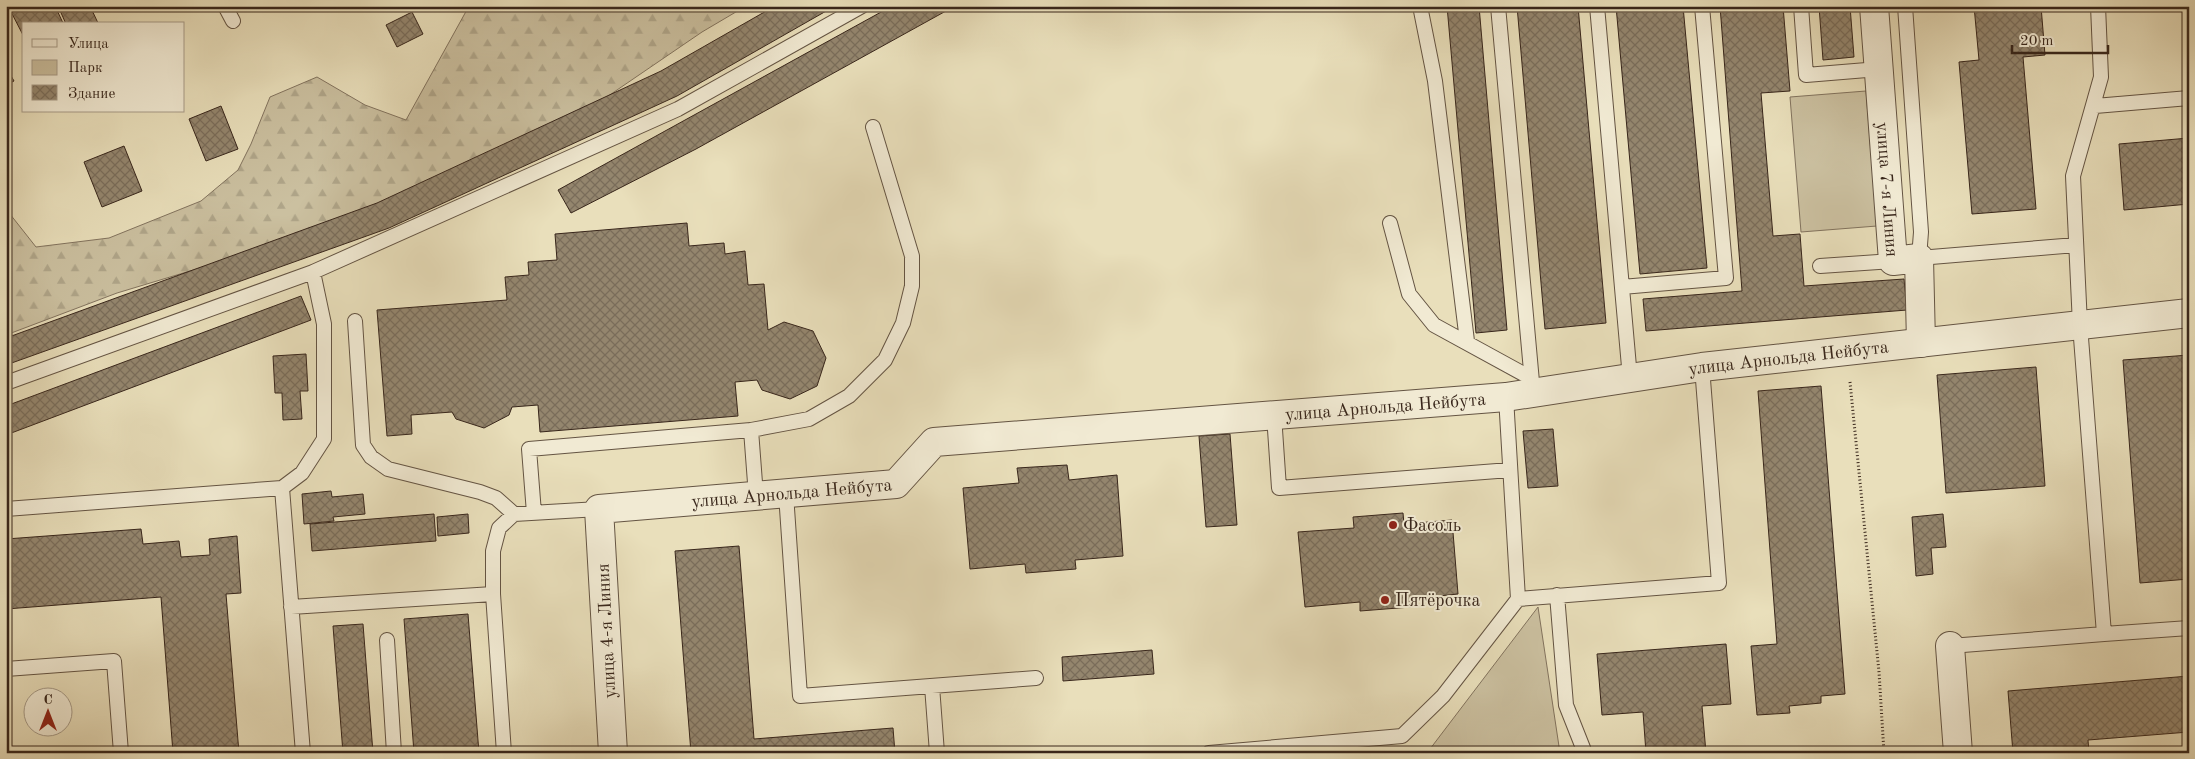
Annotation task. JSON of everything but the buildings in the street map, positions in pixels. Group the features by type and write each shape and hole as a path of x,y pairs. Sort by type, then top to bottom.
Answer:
{"street":[{"name":"улица 7-я Линия","path":"1874,6 1893,261 1919,258 1921,342"},
{"name":"улица Арнольда Нейбута","path":"599,509 896,484 934,442 1506,397 1532,386 1630,378 1702,367 2189,313"},
{"name":"улица 4-я Линия","path":"599,509 613,753"},
{"path":"1950,646 1958,753"}],"lane":[{"path":"225,6 233,21"},
{"path":"6,383 313,272 678,109 862,6"},
{"path":"1420,6 1435,81 1467,341"},
{"path":"1498,6 1532,386"},
{"path":"1597,6 1630,378"},
{"path":"1622,287 1726,278 1702,6"},
{"path":"1801,6 1806,75 1879,69"},
{"path":"1905,6 1921,232 1919,258 2076,245"},
{"path":"2098,6 2101,77 2095,106 2073,176 2080,325 2104,634"},
{"path":"2095,106 2189,98"},
{"path":"534,513 529,449 751,430 809,419 850,396 885,360 903,323 912,286 912,256 874,127"},
{"path":"1390,223 1409,294 1434,325 1467,341 1532,386"},
{"path":"1820,266 1893,261"},
{"path":"6,509 282,488 302,473 324,439 324,324 313,272"},
{"path":"354,321 363,445 372,457 388,469 480,492 496,498 514,514"},
{"path":"1518,599 1718,583 1702,367"},
{"path":"1209,753 1343,747 1402,736 1443,696 1518,599 1506,397"},
{"path":"1274,415 1279,488 1510,470"},
{"path":"751,430 756,496"},
{"path":"282,488 303,753"},
{"path":"786,494 800,696 1036,678"},
{"path":"504,753 493,594 492,551 499,528 514,514 599,509"},
{"path":"291,607 493,594"},
{"path":"1557,595 1566,705 1585,753"},
{"path":"1950,646 2189,628"},
{"path":"387,640 394,753"},
{"path":"6,670 114,661 121,753"},
{"path":"932,686 937,753"}],"path":[{"path":"1847,351 1878,663 1884,753"}],"green space":[{"path":"469,6 746,6 702,32 573,120 356,221 117,293 6,335 6,209 36,247 109,238 201,201 238,170 270,97 317,77 365,105 406,120"},
{"path":"1866,91 1877,226 1801,232 1790,97"},
{"path":"1538,607 1560,753 1390,753 1430,749"}],"place":[{"name":"Фасоль","path":"1393,525"},
{"name":"Пятёрочка","path":"1385,600"}]}
